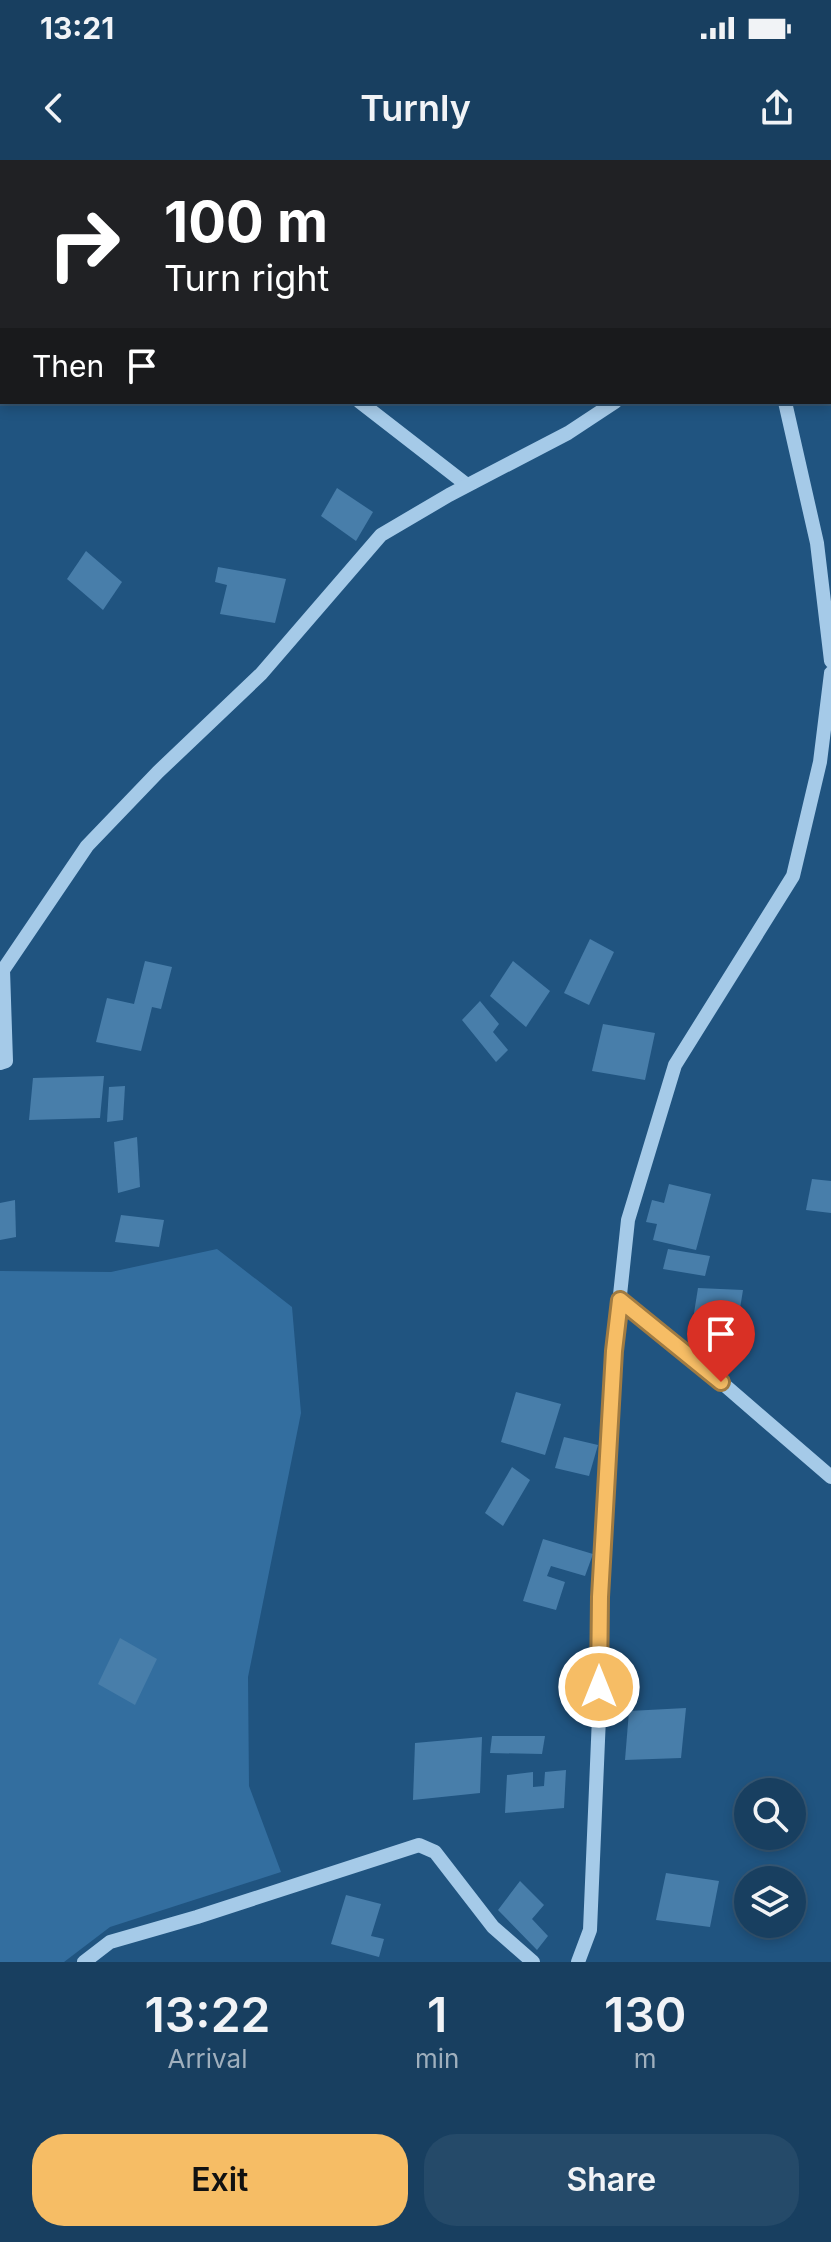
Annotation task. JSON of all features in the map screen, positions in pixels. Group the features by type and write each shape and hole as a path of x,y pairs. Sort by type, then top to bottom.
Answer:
{"street":[{"path":"363,404 467,485"},
{"path":"0,1063 6,1061 3,970 87,846 158,772 261,674 381,535 467,485 568,433 612,404"},
{"path":"785,404 817,543 831,661"},
{"path":"578,1962 590,1930 599,1717 600,1597 614,1351 628,1220 675,1065 793,876 820,762 831,673"},
{"path":"620,1300 831,1477"},
{"path":"84,1962 110,1942 419,1845 435,1852 493,1927 533,1962"}],"shaded area":[{"path":"217,1249 292,1307 301,1413 248,1677 249,1786 281,1872 110,1927 64,1962 0,1962 0,1271 111,1272"}],"building":[{"path":"337,488 373,512 356,541 321,516"},
{"path":"86,551 122,582 103,610 67,579"},
{"path":"218,567 286,579 275,623 220,614 227,585 215,582"},
{"path":"590,939 614,952 589,1005 564,993"},
{"path":"145,961 172,967 161,1009 152,1007 141,1051 96,1042 107,998 134,1004"},
{"path":"513,961 550,991 526,1027 490,996"},
{"path":"480,1001 499,1024 493,1032 508,1050 496,1062 462,1020"},
{"path":"603,1024 655,1033 645,1080 592,1071"},
{"path":"104,1076 100,1118 29,1120 33,1078"},
{"path":"125,1086 123,1120 107,1122 109,1087"},
{"path":"137,1137 140,1187 118,1193 114,1142"},
{"path":"812,1179 831,1181 831,1213 806,1210"},
{"path":"669,1184 711,1194 696,1250 653,1240 657,1224 646,1222 652,1200 664,1203"},
{"path":"15,1200 16,1237 0,1240 0,1203"},
{"path":"121,1215 164,1220 159,1247 115,1242"},
{"path":"668,1249 710,1256 705,1276 663,1269"},
{"path":"698,1288 743,1290 736,1333 691,1332"},
{"path":"516,1392 561,1404 545,1455 501,1442"},
{"path":"564,1437 598,1445 589,1476 555,1468"},
{"path":"512,1467 530,1480 503,1526 485,1513"},
{"path":"543,1539 593,1554 585,1576 551,1566 547,1576 565,1582 556,1610 523,1601"},
{"path":"120,1638 157,1659 135,1705 98,1684"},
{"path":"686,1708 681,1758 625,1760 629,1711"},
{"path":"492,1736 545,1736 542,1754 490,1753"},
{"path":"482,1737 480,1793 413,1800 415,1743"},
{"path":"566,1770 564,1808 505,1813 507,1775 533,1772 533,1787 544,1786 545,1772"},
{"path":"666,1873 719,1881 710,1927 656,1920"},
{"path":"520,1881 544,1905 532,1919 548,1936 537,1950 498,1910"},
{"path":"346,1895 381,1904 371,1936 384,1939 379,1957 331,1944"}],"route":[{"path":"599,1687 600,1597 614,1351 620,1300 721,1382"}]}
